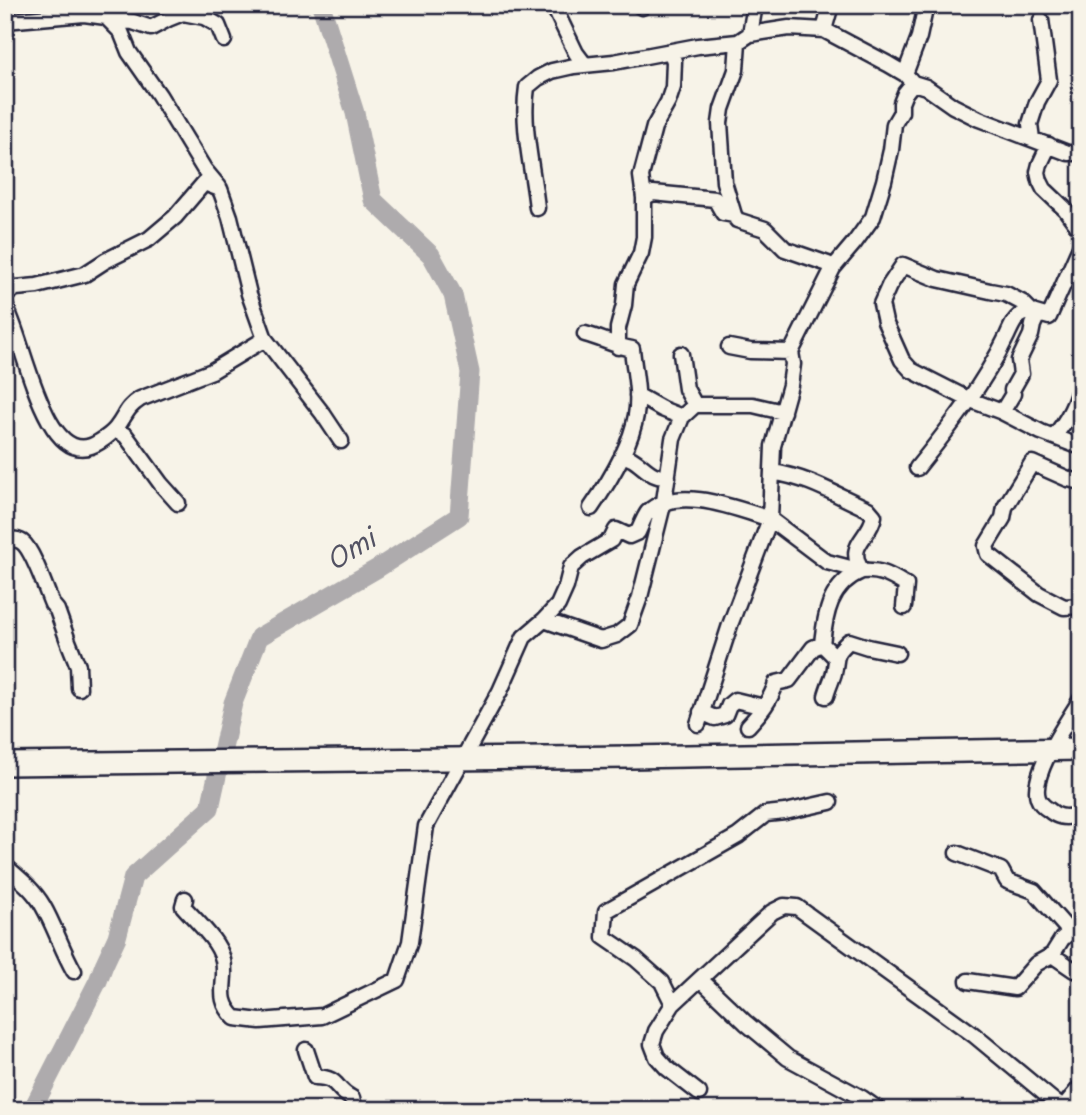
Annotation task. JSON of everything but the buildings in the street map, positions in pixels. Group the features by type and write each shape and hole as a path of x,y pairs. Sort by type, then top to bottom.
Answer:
{"highway":[{"path":"5,764 1081,749"}],"street":[{"path":"553,5 576,53 585,65"},
{"path":"755,5 722,110 720,123 724,181 737,220 765,229 785,248 828,264 832,268"},
{"path":"824,30 831,5"},
{"path":"764,707 735,700 729,705 725,715 699,718 770,519 773,446 790,385 793,364 791,352 832,268 873,217 891,150 894,124 901,112 926,5"},
{"path":"5,21 109,13 151,28 183,13 204,17 218,25 224,40"},
{"path":"109,13 130,52 204,169 220,189 230,217 248,294 265,339 341,441"},
{"path":"1032,139 1030,124 1037,102 1049,80 1041,20"},
{"path":"537,208 526,97 527,87 538,78 552,71 671,52 789,28 824,30 979,119 1068,153 1081,153"},
{"path":"618,347 618,328 626,284 644,237 641,176 654,127 673,87 674,61 671,52"},
{"path":"1049,145 1040,164 1040,181 1081,231"},
{"path":"5,295 16,288 37,286 85,274 149,239 175,217 204,183 220,189"},
{"path":"644,198 653,193 704,197 715,200 723,213 734,215"},
{"path":"917,468 951,425 995,361 1015,321 1024,312 1049,317 1051,315 1081,245"},
{"path":"1035,313 1006,293 937,279 903,265 888,286 881,304 885,322 902,360 911,370 1041,432 1075,445 1081,443"},
{"path":"5,306 18,335 35,392 51,424 64,442 76,448 90,446 116,429 130,406 161,390 212,370 265,339"},
{"path":"1002,412 1021,374 1019,360 1031,335 1035,313"},
{"path":"585,334 605,339 618,347 632,349 637,413 615,471 592,508"},
{"path":"729,347 750,351 791,352"},
{"path":"681,354 686,389 695,405"},
{"path":"1054,436 1065,424 1079,395 1081,381"},
{"path":"636,395 662,410 682,417"},
{"path":"544,620 601,640 617,635 630,625 640,597 664,501 673,439 682,417 695,405 753,405 783,412"},
{"path":"116,429 126,436 178,503"},
{"path":"622,455 660,478 667,477"},
{"path":"1081,482 1032,463 1004,507 1003,518 986,546 988,554 1040,594 1064,607 1081,606"},
{"path":"772,472 793,475 814,483 868,509 874,516 872,524 863,535 855,556 862,571"},
{"path":"185,899 183,906 216,943 223,960 223,997 226,1009 235,1018 260,1021 322,1016 397,981 410,943 426,826 500,691 524,637 558,605 571,567 582,556 611,540 616,530 629,536 638,532 647,513 664,501 705,500 770,519 827,562 862,571"},
{"path":"5,541 20,541 28,548 57,610 78,666 79,688"},
{"path":"822,645 824,624 831,603 840,585 850,576 862,571 884,572 906,585 904,607"},
{"path":"826,696 834,673 835,657 849,641 897,653"},
{"path":"822,645 835,657"},
{"path":"748,726 772,697 776,683 789,680 813,648 822,645"},
{"path":"1081,699 1039,775 1037,785 1041,804 1055,816 1074,816 1081,821"},
{"path":"673,1004 662,982 604,937 606,911 738,836 766,814 830,802"},
{"path":"957,853 1001,870 1007,881 1034,891 1076,933 1062,939 1052,955 1036,964 1015,988 968,981"},
{"path":"5,866 27,885 42,905 74,971"},
{"path":"699,1093 667,1069 657,1057 652,1044 656,1031 673,1004 772,912 784,906 797,907 884,968 974,1035 1061,1109 1081,1086"},
{"path":"1052,955 1074,970 1081,971"},
{"path":"700,979 788,1058 879,1110"},
{"path":"306,1050 315,1077 335,1081 343,1094 352,1098 355,1110"}],"waterway":[{"name":"Omi","path":"32,1110 98,981 117,937 133,877 210,808 233,703 259,637 378,568 459,516 470,372 453,295 431,255 373,200 355,113 321,5"}]}
